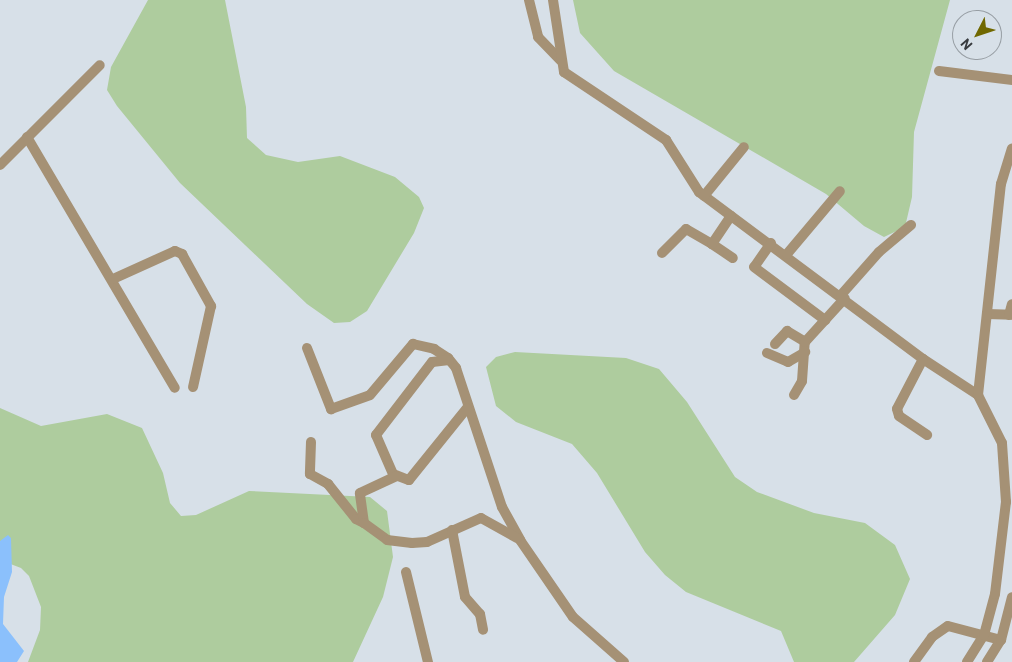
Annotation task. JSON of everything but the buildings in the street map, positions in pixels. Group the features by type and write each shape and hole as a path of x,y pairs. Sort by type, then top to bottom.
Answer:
{"street":[{"path":"529,0 538,37 560,60"},
{"path":"553,0 560,60 564,72 666,140 704,196 787,254 923,359 978,394 1002,442 1006,502 995,594 984,635 966,662"},
{"path":"0,165 100,65"},
{"path":"939,71 1012,80"},
{"path":"27,137 113,279 122,303 175,388"},
{"path":"704,196 744,147"},
{"path":"978,394 1001,184 1012,149"},
{"path":"787,254 840,191"},
{"path":"712,244 731,216"},
{"path":"767,353 788,362 805,347 879,252 911,224"},
{"path":"662,253 686,230 712,244 732,258"},
{"path":"771,243 754,267 825,320"},
{"path":"113,279 175,251 182,254 210,306 192,387"},
{"path":"987,314 1010,314 1012,304"},
{"path":"775,344 787,331 805,347"},
{"path":"307,348 331,409 370,395 413,344 434,349 449,359 456,368 467,408 502,507 520,540 574,617 624,662"},
{"path":"794,395 802,381 805,347"},
{"path":"396,476 376,435 432,362 449,359"},
{"path":"923,359 897,409 898,416 927,435"},
{"path":"364,523 360,493 396,476 409,480 467,408"},
{"path":"311,442 310,474 328,484 356,520 364,523 388,540 412,543 427,542 481,518 520,540"},
{"path":"452,530 465,596 480,614 483,630"},
{"path":"406,572 428,662"},
{"path":"987,662 1000,640 1012,597"},
{"path":"914,662 932,637 948,626 1000,640"}],"green space":[{"path":"148,0 225,0 246,107 247,138 266,155 298,162 340,156 395,177 419,197 424,208 414,233 367,311 350,322 334,323 307,304 180,183 117,106 107,90 111,67"},
{"path":"573,0 950,0 914,132 912,197 905,227 884,237 864,226 826,194 614,71 580,33"},
{"path":"515,352 626,358 659,369 687,402 735,477 757,492 814,513 865,523 895,545 910,579 895,615 854,662 794,662 781,631 686,592 665,575 645,552 597,473 572,444 516,422 496,406 486,367 496,357"},
{"path":"0,408 41,426 107,414 142,428 163,473 170,503 181,516 196,515 249,491 370,497 387,511 393,557 383,597 353,662 28,662 40,630 41,607 29,576 21,568 0,560"}],"water":[{"path":"8,535 11,538 12,572 4,597 3,624 24,651 17,662 0,662 0,541"}]}
